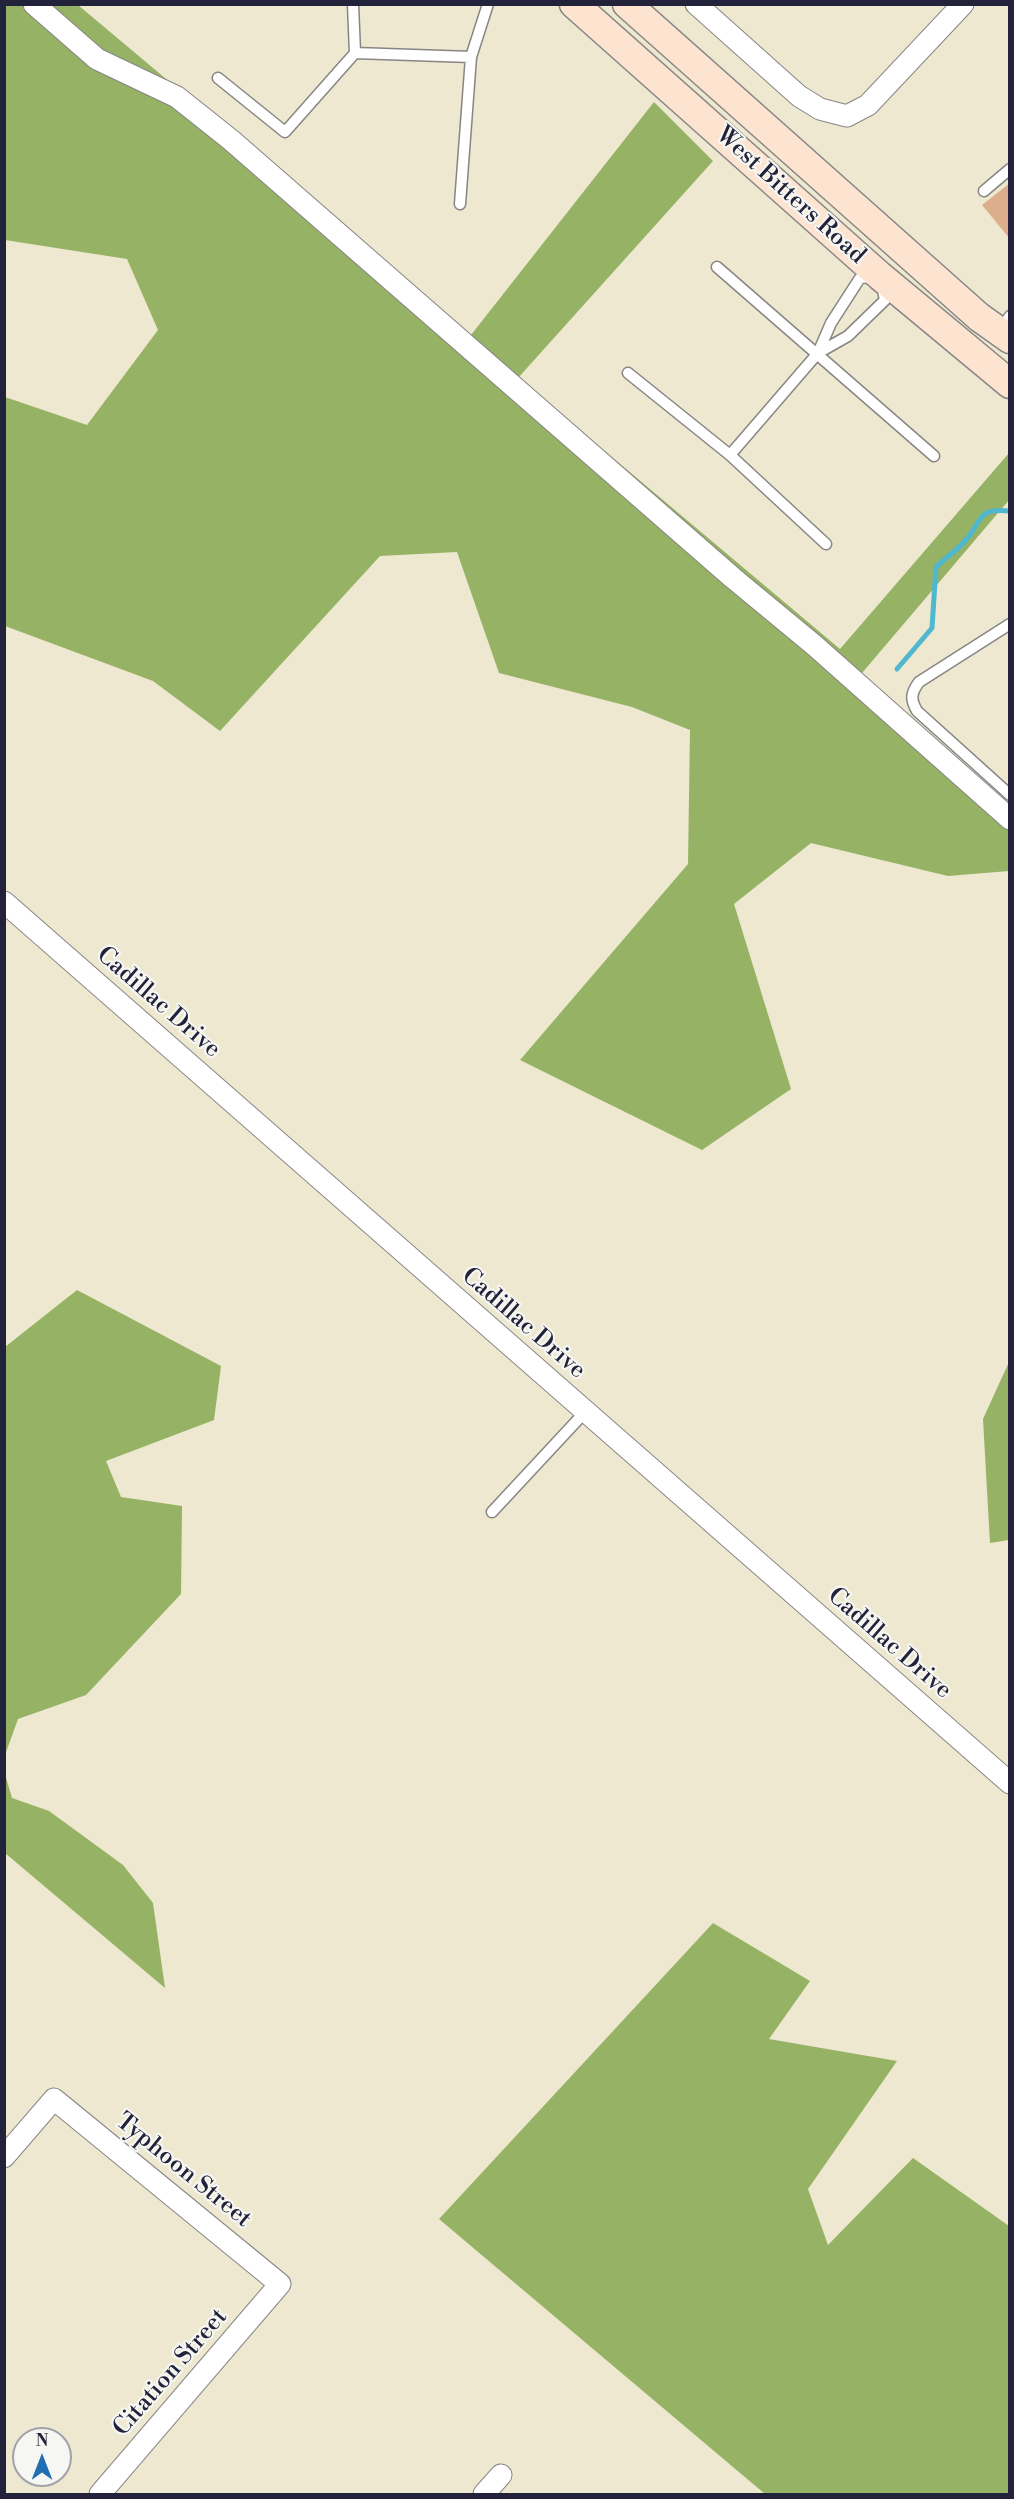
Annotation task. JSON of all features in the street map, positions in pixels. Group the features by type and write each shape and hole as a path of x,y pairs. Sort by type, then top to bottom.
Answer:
{"main road":[{"name":"West Bitters Road","path":"574,4 880,276 1010,384"},
{"name":"West Bitters Road","path":"627,4 979,317 1006,329"},
{"path":"880,276 902,249"}],"street":[{"path":"34,4 97,59 177,97 231,140 733,578 814,645 1010,819"},
{"path":"696,4 799,96 820,109 847,116 868,105 963,4"},
{"name":"Cadillac Drive","path":"4,902 1010,1783"},
{"name":"Typhoon Street","path":"4,2157 54,2098 280,2284"},
{"name":"Citation Street","path":"100,2494 280,2284"},
{"path":"484,2494 501,2475"}],"lane":[{"path":"218,78 285,132 355,53 353,4"},
{"path":"460,204 471,57 488,4"},
{"path":"355,53 471,57"},
{"path":"984,190 1010,170"},
{"path":"717,267 934,456"},
{"path":"730,455 818,353 831,323 860,278 880,276 885,300 848,336 818,353"},
{"path":"628,373 730,455 826,544"},
{"path":"1010,624 919,682 912,694 911,702 917,711 1010,795"},
{"path":"492,1512 585,1412"}],"green space":[{"path":"4,5 78,5 471,335 654,102 713,161 518,378 840,649 1009,453 1009,500 862,673 1009,804 1009,871 948,876 811,843 734,904 791,1089 702,1150 520,1060 688,864 690,730 632,707 499,673 457,552 380,556 220,731 153,681 5,626 5,397 87,425 158,330 127,259 5,240"},
{"path":"77,1290 221,1366 214,1420 106,1461 121,1497 182,1506 181,1594 86,1695 18,1719 5,1755 5,1347"},
{"path":"1009,1362 1009,1540 990,1543 983,1419"},
{"path":"5,1774 12,1798 49,1811 123,1865 153,1903 165,1988 5,1853"},
{"path":"713,1923 810,1981 769,2039 897,2061 808,2189 828,2245 913,2158 1009,2226 1009,2494 765,2494 439,2219"}],"building":[{"path":"1010,183 1010,239 982,205"}],"waterway":[{"path":"897,669 932,628 936,567 964,542 981,517 991,511 1010,511"}]}
